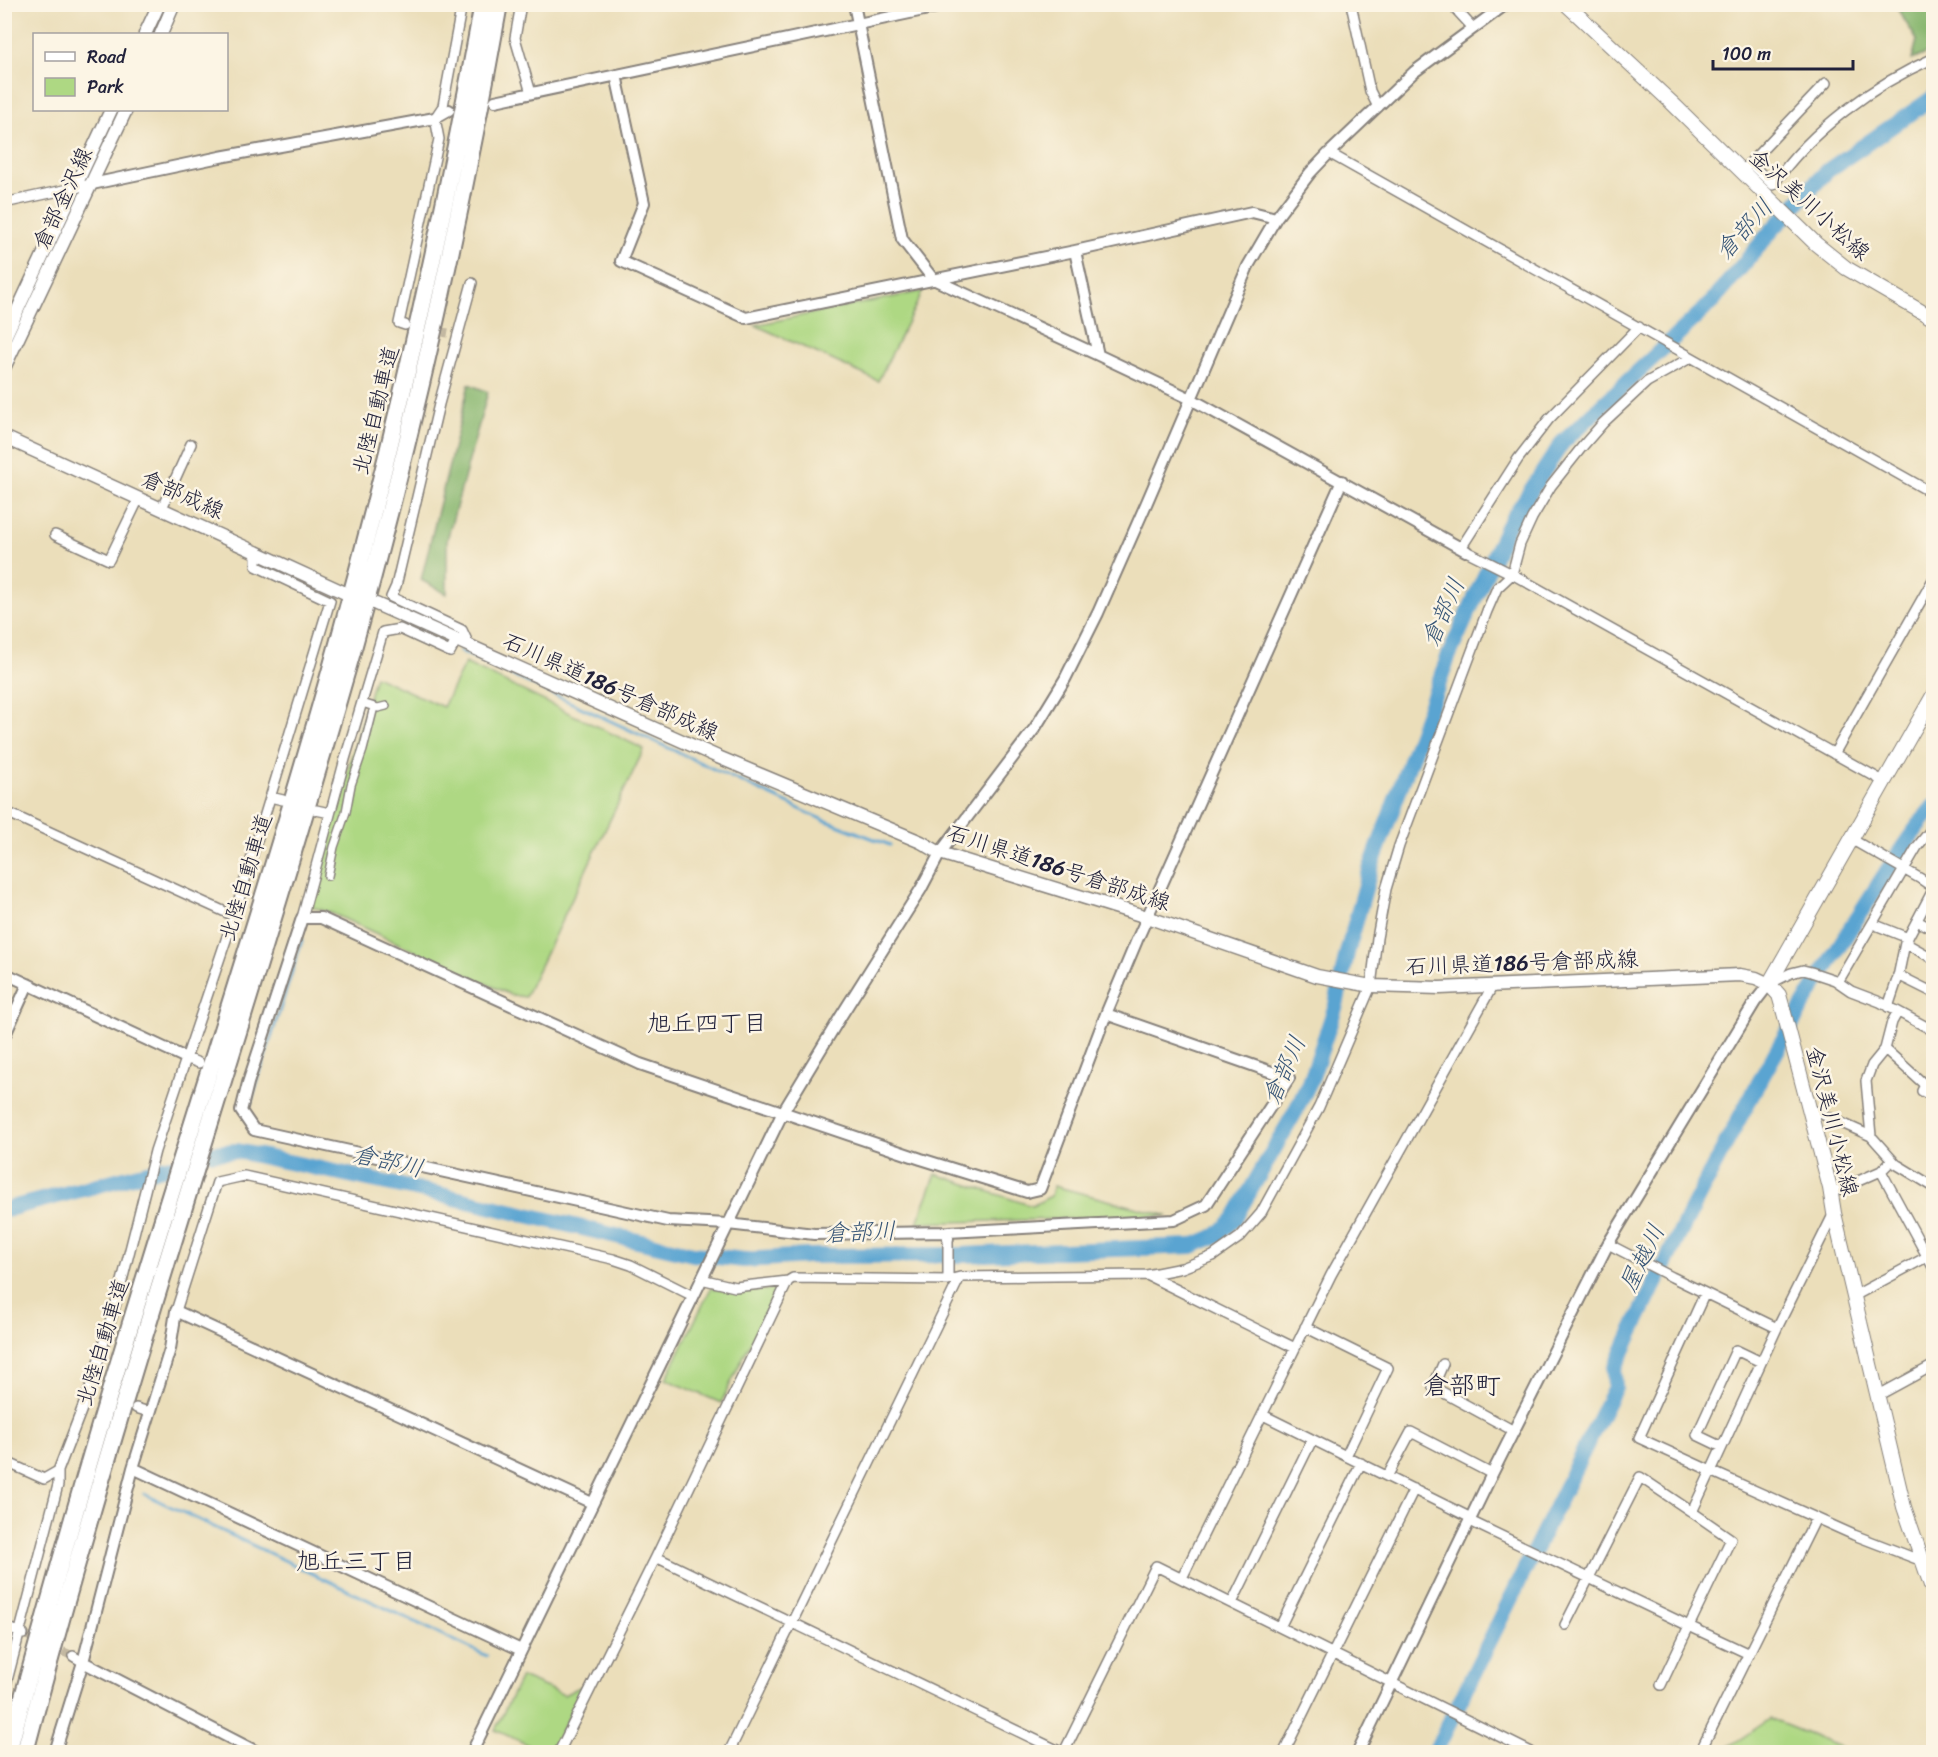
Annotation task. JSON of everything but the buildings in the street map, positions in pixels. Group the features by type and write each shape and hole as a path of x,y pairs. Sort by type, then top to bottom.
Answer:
{"highway":[{"name":"北陸自動車道","path":"8,1752 104,1409 256,919 340,635 403,395 461,126 483,4"},
{"name":"北陸自動車道","path":"25,1752 119,1415 272,923 358,628 418,396 449,264 499,4"}],"main road":[{"path":"146,33 159,4"},
{"path":"160,33 174,4"},
{"name":"金沢美川小松線","path":"1566,4 1745,167 1771,202 1800,229 1846,268 1934,319"},
{"name":"倉部金沢線","path":"4,339 111,111"},
{"name":"倉部金沢線","path":"6,360 126,111"},
{"name":"倉部成線","path":"4,436 343,592"},
{"name":"石川県道186号倉部成線","path":"376,604 718,757 921,842 940,853 1147,918 1317,976 1369,986 1440,988 1740,975 1756,978 1769,984"},
{"path":"1769,984 1933,695"},
{"name":"金沢美川小松線","path":"1769,984 1779,995 1831,1194 1904,1507 1934,1594"}],"street":[{"path":"405,325 399,323 439,139 435,118 443,106 462,4"},
{"path":"521,4 515,38 531,93"},
{"path":"854,4 903,239 933,279 1191,399 1464,550 1509,572 1883,782"},
{"path":"495,101 952,4"},
{"path":"1352,4 1370,91 1378,106"},
{"path":"1451,4 1473,28"},
{"path":"472,1752 783,1112 921,889 940,853 1035,728 1065,679 1098,613 1248,266 1276,218 1310,173 1414,72 1506,4"},
{"path":"1826,83 1745,167 1773,185 1786,167 1828,126 1868,94 1910,68 1934,57"},
{"path":"616,75 644,203 621,261 746,318 1075,251 1252,212 1276,218"},
{"path":"4,203 220,157 435,118 449,110"},
{"path":"1329,153 1934,494"},
{"path":"1075,251 1098,355"},
{"path":"469,645 462,630 392,597 439,404 453,335 472,283"},
{"path":"1464,550 1518,459 1549,419 1639,327"},
{"path":"703,1275 735,1287 788,1281 793,1278 1147,1275 1182,1268 1214,1256 1240,1238 1262,1213 1319,1107 1369,986 1386,888 1399,846 1487,612 1497,588 1509,572 1532,518 1551,486 1604,423 1647,382 1688,357"},
{"path":"162,508 191,444"},
{"path":"302,918 321,918 640,1064 921,1159 1027,1192 1040,1189 1106,1014 1342,481"},
{"path":"55,535 109,560 140,498"},
{"path":"4,1692 23,1634 58,1485 58,1472 90,1388 119,1293 155,1151 234,916 330,601 256,566 256,551"},
{"path":"1834,754 1934,578"},
{"path":"457,639 450,652 400,629 383,632 302,918 248,1083 241,1111 254,1130 668,1221 728,1224 814,1234 948,1235 1173,1220 1206,1205 1289,1078 1106,1014"},
{"path":"362,703 374,707 386,706"},
{"path":"328,876 334,847 346,812 351,784 374,707"},
{"path":"270,797 283,800"},
{"path":"316,810 330,813"},
{"path":"4,811 234,916"},
{"path":"1836,981 1873,924 1903,869 1934,826"},
{"path":"1851,839 1933,888 1906,941 1888,1007"},
{"path":"1917,921 1934,930"},
{"path":"1873,924 1934,959"},
{"path":"1358,1752 1492,1474 1608,1244 1755,1002 1769,984 1791,973 1803,970 1811,972 1836,981 1851,991 1934,1031"},
{"path":"4,973 199,1064"},
{"path":"1898,975 1934,993"},
{"path":"4,1037 28,984"},
{"path":"1182,1578 1337,1265 1493,985"},
{"path":"1871,1136 1866,1081 1872,1065 1885,1049 1892,1022 1897,1013"},
{"path":"1885,1049 1925,1085 1922,1091 1934,1096"},
{"path":"1808,1108 1871,1136 1892,1160 1934,1187"},
{"path":"1831,1194 1881,1171 1892,1160"},
{"path":"1881,1171 1930,1255 1934,1269"},
{"path":"55,1752 78,1659 149,1412 170,1349 176,1311 217,1182 244,1176 613,1259 632,1264 693,1296"},
{"path":"1692,1512 1777,1328 1834,1213"},
{"path":"948,1235 948,1277"},
{"path":"1608,1244 1777,1328"},
{"path":"1854,1296 1930,1255"},
{"path":"1147,1275 1295,1348"},
{"path":"729,1752 960,1277"},
{"path":"559,1752 656,1557 788,1281"},
{"path":"1705,1293 1639,1438 1854,1535 1922,1561"},
{"path":"176,1311 592,1503"},
{"path":"1305,1327 1388,1368 1346,1456"},
{"path":"1722,1447 1697,1435 1736,1350 1761,1362"},
{"path":"1443,1364 1433,1387 1514,1431"},
{"path":"1877,1396 1934,1365"},
{"path":"90,1388 102,1392"},
{"path":"136,1408 149,1412"},
{"path":"1263,1415 1388,1475 1471,1520 1749,1654"},
{"path":"1388,1475 1411,1432 1492,1474"},
{"path":"1232,1603 1312,1440"},
{"path":"4,1461 44,1479 58,1472"},
{"path":"1280,1627 1361,1463"},
{"path":"133,1468 521,1650"},
{"path":"1565,1625 1640,1477 1731,1539 1661,1685"},
{"path":"1284,1752 1414,1489"},
{"path":"1700,1752 1816,1518"},
{"path":"656,1557 1062,1752 1156,1566 1531,1752"},
{"path":"4,1626 23,1634"},
{"path":"78,1659 257,1752"}],"green space":[{"path":"1895,5 1933,5 1933,51 1912,60 1917,40"},
{"path":"923,291 878,381 755,325"},
{"path":"469,384 488,392 447,540 447,594 421,580"},
{"path":"465,663 644,749 525,997 511,995 329,912 308,906 375,676 443,707"},
{"path":"936,1174 1032,1206 1051,1196 1054,1186 1168,1216 917,1223"},
{"path":"711,1288 734,1292 774,1289 775,1292 721,1403 666,1379"},
{"path":"521,1677 564,1695 584,1685 551,1752 544,1752 495,1730"},
{"path":"1770,1719 1853,1752 1721,1752"}],"waterway":[{"name":"倉部川","path":"213,1153 237,1151 429,1192 693,1254 744,1260 808,1256 961,1255 1192,1246 1218,1235 1234,1219 1294,1114 1312,1077 1336,1005 1347,953 1371,867 1449,655 1507,527 1562,443 1710,304 1773,229 1827,171 1934,97"},
{"path":"460,651 819,818 890,845"},
{"name":"屋越川","path":"1435,1752 1615,1387 1614,1370 1668,1256 1755,1089 1786,1034 1891,865 1934,806"},
{"path":"250,1104 302,940"},
{"name":"倉部川","path":"4,1210 170,1166"},
{"path":"144,1494 487,1656"}],"tunnel":[{"path":"430,330 448,333"},
{"path":"26,1635 73,1656"}],"district":[{"name":"旭丘四丁目","path":"707,1023"},
{"name":"倉部町","path":"1462,1385"},
{"name":"旭丘三丁目","path":"356,1561"}]}
